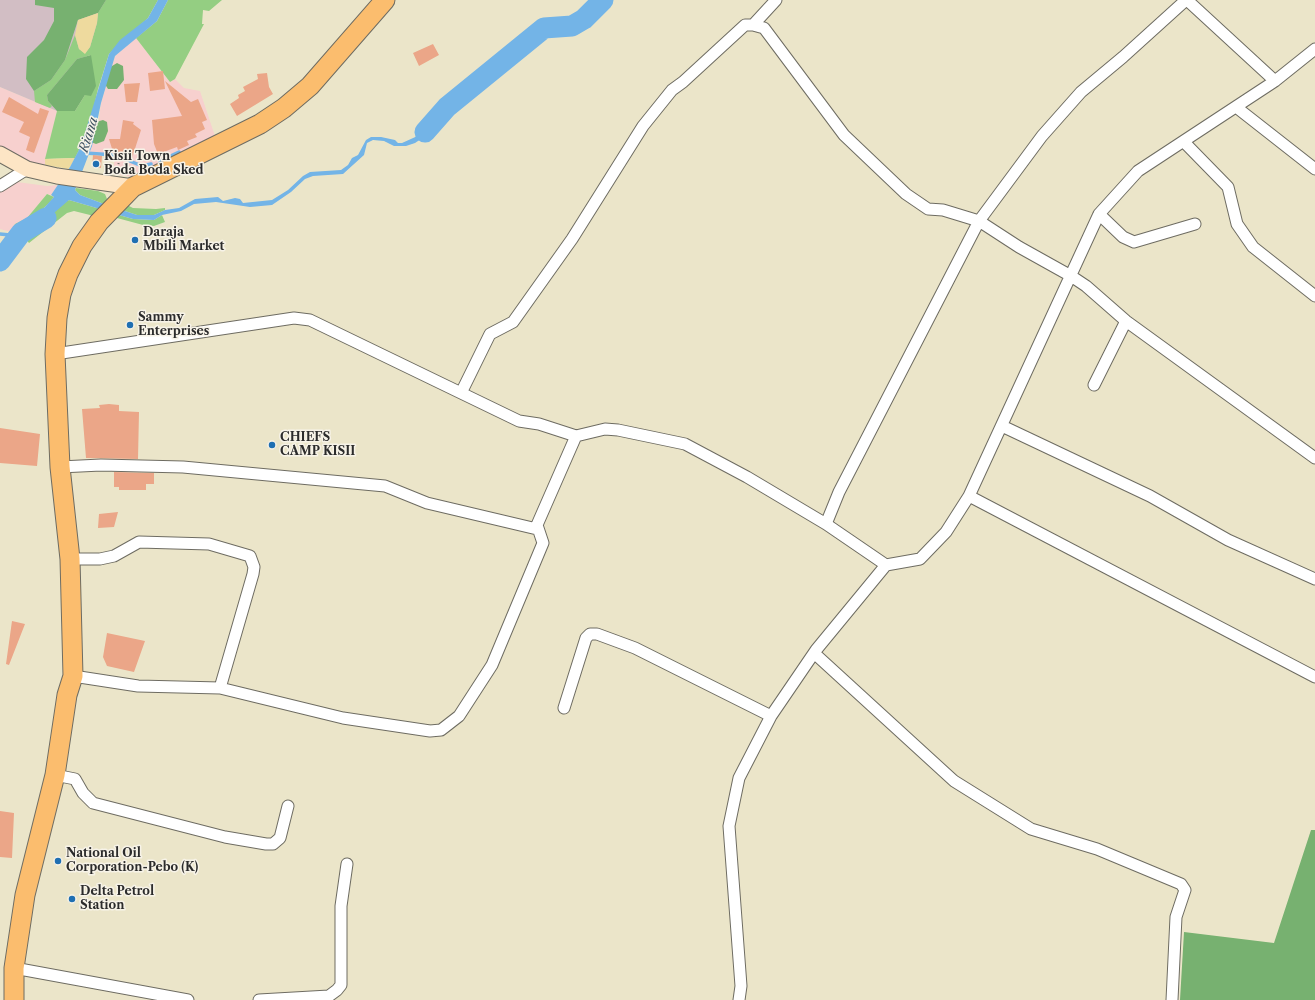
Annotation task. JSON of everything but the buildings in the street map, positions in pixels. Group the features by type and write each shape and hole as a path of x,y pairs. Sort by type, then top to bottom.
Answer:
{"highway":[{"path":"14,1000 14,968 24,895 55,775 67,695 73,676 70,559 55,354 57,318 61,294 68,274 82,246 99,222 134,187 260,124 284,108 310,86 385,0"}],"main road":[{"path":"0,154 27,169 56,176 134,187"}],"street":[{"path":"753,25 776,0"},
{"path":"826,524 839,492 979,221 1042,136 1081,92 1124,57 1186,0 1275,81"},
{"path":"461,393 490,334 513,322 572,239 643,126 672,90 683,82 745,25 753,25 764,28 844,135 906,194 928,209 943,210 979,221 1019,247 1071,276 1086,286 1126,322 1315,458"},
{"path":"739,1000 741,986 729,826 739,778 771,716 814,653 886,565 920,559 946,532 969,496 1099,214 1138,171 1275,81 1315,49"},
{"path":"1236,107 1315,168"},
{"path":"1184,142 1228,188 1237,224 1252,247 1315,296"},
{"path":"0,186 27,169"},
{"path":"1099,214 1123,237 1134,242 1195,224"},
{"path":"55,354 294,318 310,320 519,421 539,424 576,436 605,429 618,430 685,444 747,477 826,524 886,565"},
{"path":"1094,385 1126,322"},
{"path":"1002,426 1150,496 1228,540 1315,579"},
{"path":"537,529 539,519 576,436"},
{"path":"64,467 101,464 183,467 385,486 427,503 537,529 542,535 543,543 492,665 459,716 449,726 441,730 430,732 343,718 220,688 138,686 73,676"},
{"path":"969,496 1315,677"},
{"path":"70,559 100,559 114,556 139,542 209,544 250,556 254,567 220,688"},
{"path":"564,708 584,642 590,634 597,634 635,648 771,716"},
{"path":"814,653 954,781 1031,829 1097,849 1181,884 1185,890 1176,917 1172,1000"},
{"path":"55,775 75,779 83,793 93,803 224,837 266,844 273,844 280,838 288,806"},
{"path":"260,1000 329,996 341,985 340,922 347,864"},
{"path":"14,968 188,1000"}],"shaded area":[{"path":"0,0 116,0 57,111 0,87"},
{"path":"136,38 170,82 175,79 184,88 200,91 215,136 138,178 113,174 115,154 90,152 99,119 101,103 115,56"},
{"path":"0,87 57,111 45,165 27,162 0,147"},
{"path":"17,182 47,186 58,185 51,195 47,194 27,218 15,224 11,232 0,229 0,190"}],"green space":[{"path":"35,0 106,0 98,13 78,20 65,60 51,80 34,91 26,79 27,57 44,40 54,21 54,8 35,5"},
{"path":"106,0 158,0 148,18 109,54 98,89 91,119 75,158 45,159 57,111 75,111 85,95 91,55 77,59 47,95 48,101 52,106 50,108 35,102 34,91 51,80 65,60 75,35 79,49 85,53 90,47 97,23 98,13"},
{"path":"168,0 222,0 209,11 203,10 202,24 204,24 175,79 170,82 136,38 157,21"},
{"path":"91,55 96,86 91,96 85,95 75,111 57,111 48,101 47,95 77,59"},
{"path":"117,63 123,66 124,80 117,89 108,89 103,81 107,69"},
{"path":"103,120 107,122 108,131 104,141 96,144 91,142 96,122"},
{"path":"76,188 98,191 105,194 107,199 104,204 80,195 75,190"},
{"path":"47,194 54,197 49,203 15,235 11,232 15,224 27,218"},
{"path":"69,200 100,209 94,216 74,211 67,213 29,243 25,238 62,204"},
{"path":"127,205 133,208 165,208 165,210 154,215 137,215 122,210"},
{"path":"119,215 133,219 154,220 162,215 165,222 154,226 143,225 117,218"},
{"path":"1311,830 1315,830 1315,1000 1180,1000 1184,932 1274,943"}],"sand":[{"path":"98,13 97,23 90,47 85,54 79,49 75,35 78,20"},
{"path":"75,158 69,169 45,165 45,159"}],"water":[{"path":"158,0 168,0 157,21 115,56 101,103 92,146 75,190 80,195 104,204 100,209 69,200 25,238 20,231 33,220 54,197 51,195 70,167 81,146 109,54 120,40 148,18"},
{"path":"444,110 424,137 415,143 406,146 394,146 384,141 373,140 367,143 364,155 343,174 313,176 305,179 291,192 272,205 250,207 216,202 194,204 181,211 162,215 154,220 133,219 119,215 122,210 137,215 154,215 165,210 179,208 195,199 218,197 223,201 235,198 240,199 243,203 272,200 288,190 303,176 310,172 341,170 348,165 352,158 358,155 366,140 371,137 381,137 402,143 422,134 430,123"}],"waterway":[{"path":"425,132 447,107 544,28 572,26 584,19 603,0"},
{"path":"160,161 179,152"},
{"path":"85,153 115,155 142,166 151,164"},
{"name":"Riana","path":"0,261 21,233 46,218"},
{"path":"0,234 10,235 17,239"}],"place":[{"name":"Kisii Town Boda Boda Sked","path":"96,164"},
{"name":"Daraja Mbili Market","path":"135,240"},
{"name":"Sammy Enterprises","path":"130,325"},
{"name":"CHIEFS CAMP KISII","path":"272,445"},
{"name":"National Oil Corporation-Pebo (K)","path":"58,861"},
{"name":"Delta Petrol Station","path":"72,899"}]}
